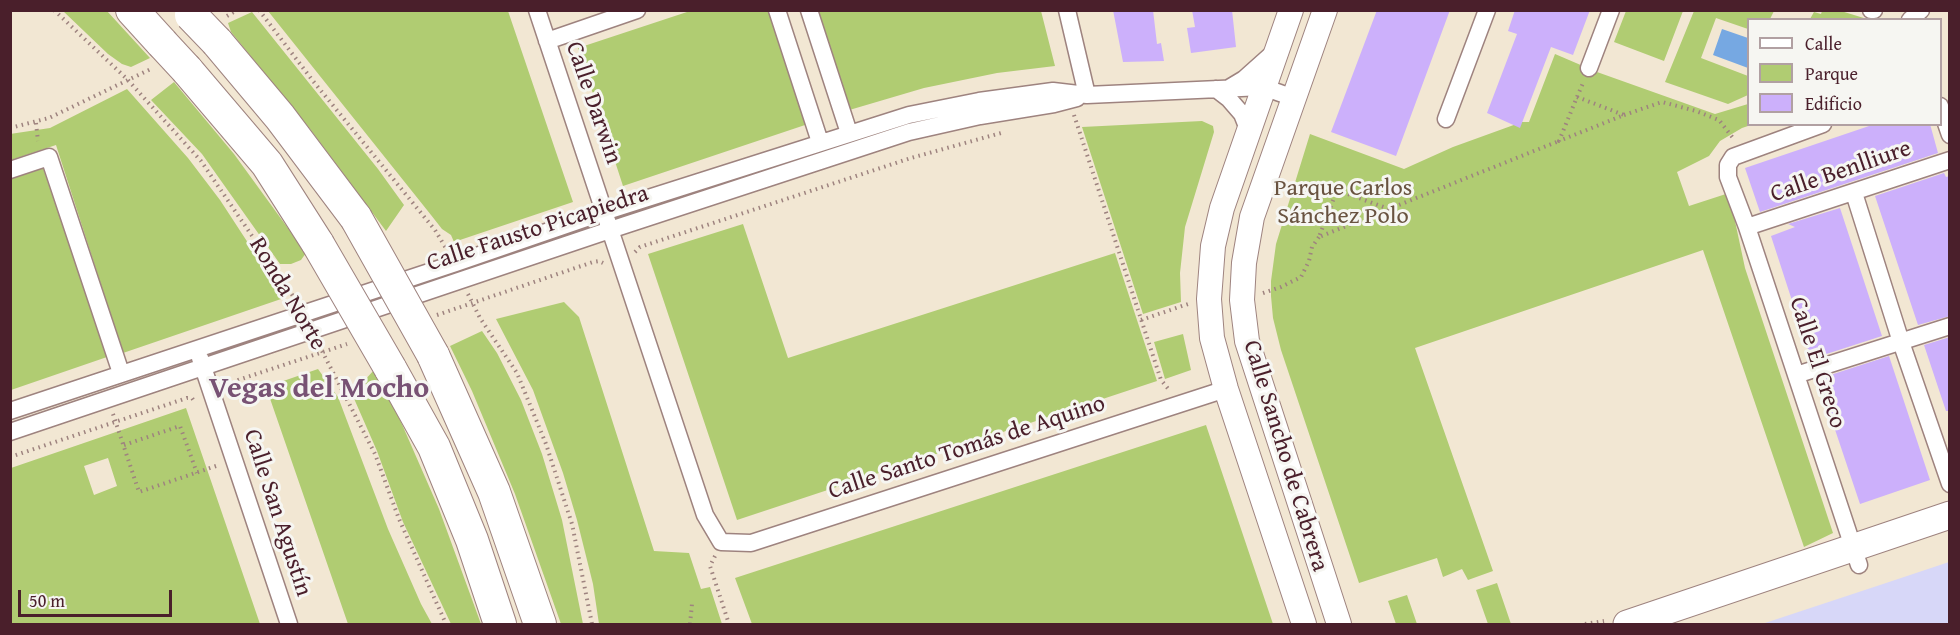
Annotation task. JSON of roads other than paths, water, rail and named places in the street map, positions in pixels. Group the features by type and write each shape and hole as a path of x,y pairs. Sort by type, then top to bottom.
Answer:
{"highway":[{"path":"132,10 158,55 187,70 267,164 318,244 434,447 472,540 500,624"},
{"path":"190,13 221,30 280,117 356,218 433,355 494,492 540,624"}],"main road":[{"name":"Calle Sancho de Cabrera","path":"1291,10 1219,218 1213,246 1209,299 1212,338 1226,389 1304,624"},
{"name":"Calle Sancho de Cabrera","path":"1325,10 1252,217 1244,263 1242,300 1247,340 1339,624"},
{"path":"1680,624 1856,556 1950,515"},
{"path":"1627,624 1856,556 1950,534"}],"street":[{"name":"Calle Darwin","path":"537,10 610,230"},
{"path":"547,41 638,10"},
{"path":"777,10 820,142"},
{"path":"808,10 849,134"},
{"path":"1067,10 1087,95"},
{"path":"1446,119 1486,10"},
{"path":"1588,68 1611,10"},
{"path":"1248,129 1242,114 1222,89 1252,73 1277,49"},
{"name":"Calle Fausto Picapiedra","path":"10,411 604,212 909,115 979,101 1053,91 1087,95 1263,87 1294,98"},
{"name":"Calle Fausto Picapiedra","path":"10,432 909,132 1087,95"},
{"path":"1942,109 1950,135"},
{"name":"Calle El Greco","path":"1818,126 1733,157 1728,165 1728,177 1747,227 1856,556"},
{"path":"10,170 49,157 122,373"},
{"name":"Calle Benlliure","path":"1747,227 1950,160"},
{"path":"1854,193 1901,342 1950,484"},
{"name":"Calle Santo Tomás de Aquino","path":"610,230 705,515 721,542 751,543 1226,389"},
{"path":"1796,375 1950,326"},
{"name":"Calle San Agustín","path":"196,349 289,624"}],"water":[{"path":"1722,29 1747,38 1747,68 1713,55"}],"district":[{"name":"Vegas del Mocho","path":"319,389"}],"park label":[{"name":"Parque Carlos Sánchez Polo","path":"1343,203"}]}
